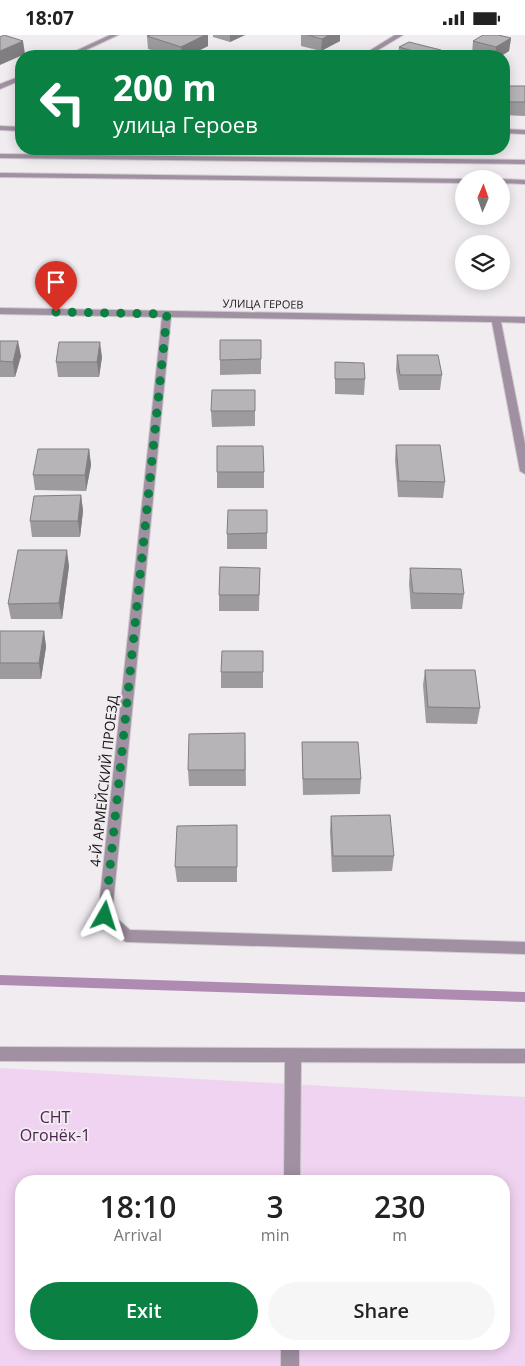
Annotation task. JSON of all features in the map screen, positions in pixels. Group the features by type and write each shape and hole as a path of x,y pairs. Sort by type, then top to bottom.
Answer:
{"street":[{"path":"81,50 115,35"},
{"path":"374,50 400,35"},
{"path":"0,87 15,81"},
{"path":"0,129 15,129"},
{"path":"510,131 525,132"},
{"path":"0,156 525,162"},
{"path":"0,175 455,181"},
{"path":"510,181 525,182"},
{"name":"УЛИЦА ГЕРОЕВ","path":"0,311 525,320"},
{"name":"4-Й АРМЕЙСКИЙ ПРОЕЗД","path":"167,314 105,916 127,936 525,948"},
{"path":"496,320 525,471"},
{"path":"0,1053 525,1056"},
{"path":"292,1175 293,1054"},
{"path":"290,1350 290,1366"}],"green space":[{"name":"СНТ Огонёк-1","path":"0,1068 525,1097 525,1366 0,1366"}],"building":[{"path":"4,35 23,41 0,51 0,37"},
{"path":"205,35 181,47 147,36"},
{"path":"308,35 329,35 322,39"},
{"path":"483,35 498,35 511,38 496,47 473,41"},
{"path":"409,42 441,50 410,50 399,47"},
{"path":"510,86 525,86 525,102 510,102"},
{"path":"220,340 261,340 261,359 220,360"},
{"path":"0,341 18,341 13,362 0,361"},
{"path":"59,342 100,342 97,362 56,362"},
{"path":"397,355 438,355 442,375 400,375"},
{"path":"335,362 364,363 365,379 335,379"},
{"path":"212,390 255,390 255,411 211,411"},
{"path":"396,445 440,445 445,482 399,481"},
{"path":"217,446 263,446 264,472 217,472"},
{"path":"38,449 89,449 85,475 33,475"},
{"path":"81,495 78,521 30,521 34,496"},
{"path":"228,510 267,510 267,533 227,534"},
{"path":"18,550 67,550 59,603 8,604"},
{"path":"220,567 260,568 259,595 219,595"},
{"path":"410,568 461,569 464,594 413,593"},
{"path":"0,631 44,631 39,663 0,663"},
{"path":"222,651 263,651 263,672 221,672"},
{"path":"425,670 475,670 480,708 428,707"},
{"path":"245,733 245,770 188,770 189,734"},
{"path":"302,742 358,742 361,779 303,779"},
{"path":"390,815 394,856 333,856 331,816"},
{"path":"237,825 237,867 175,867 177,826"}],"waterway":[{"path":"0,980 525,997"}],"route":[{"path":"56,312 167,314 105,916"}]}
